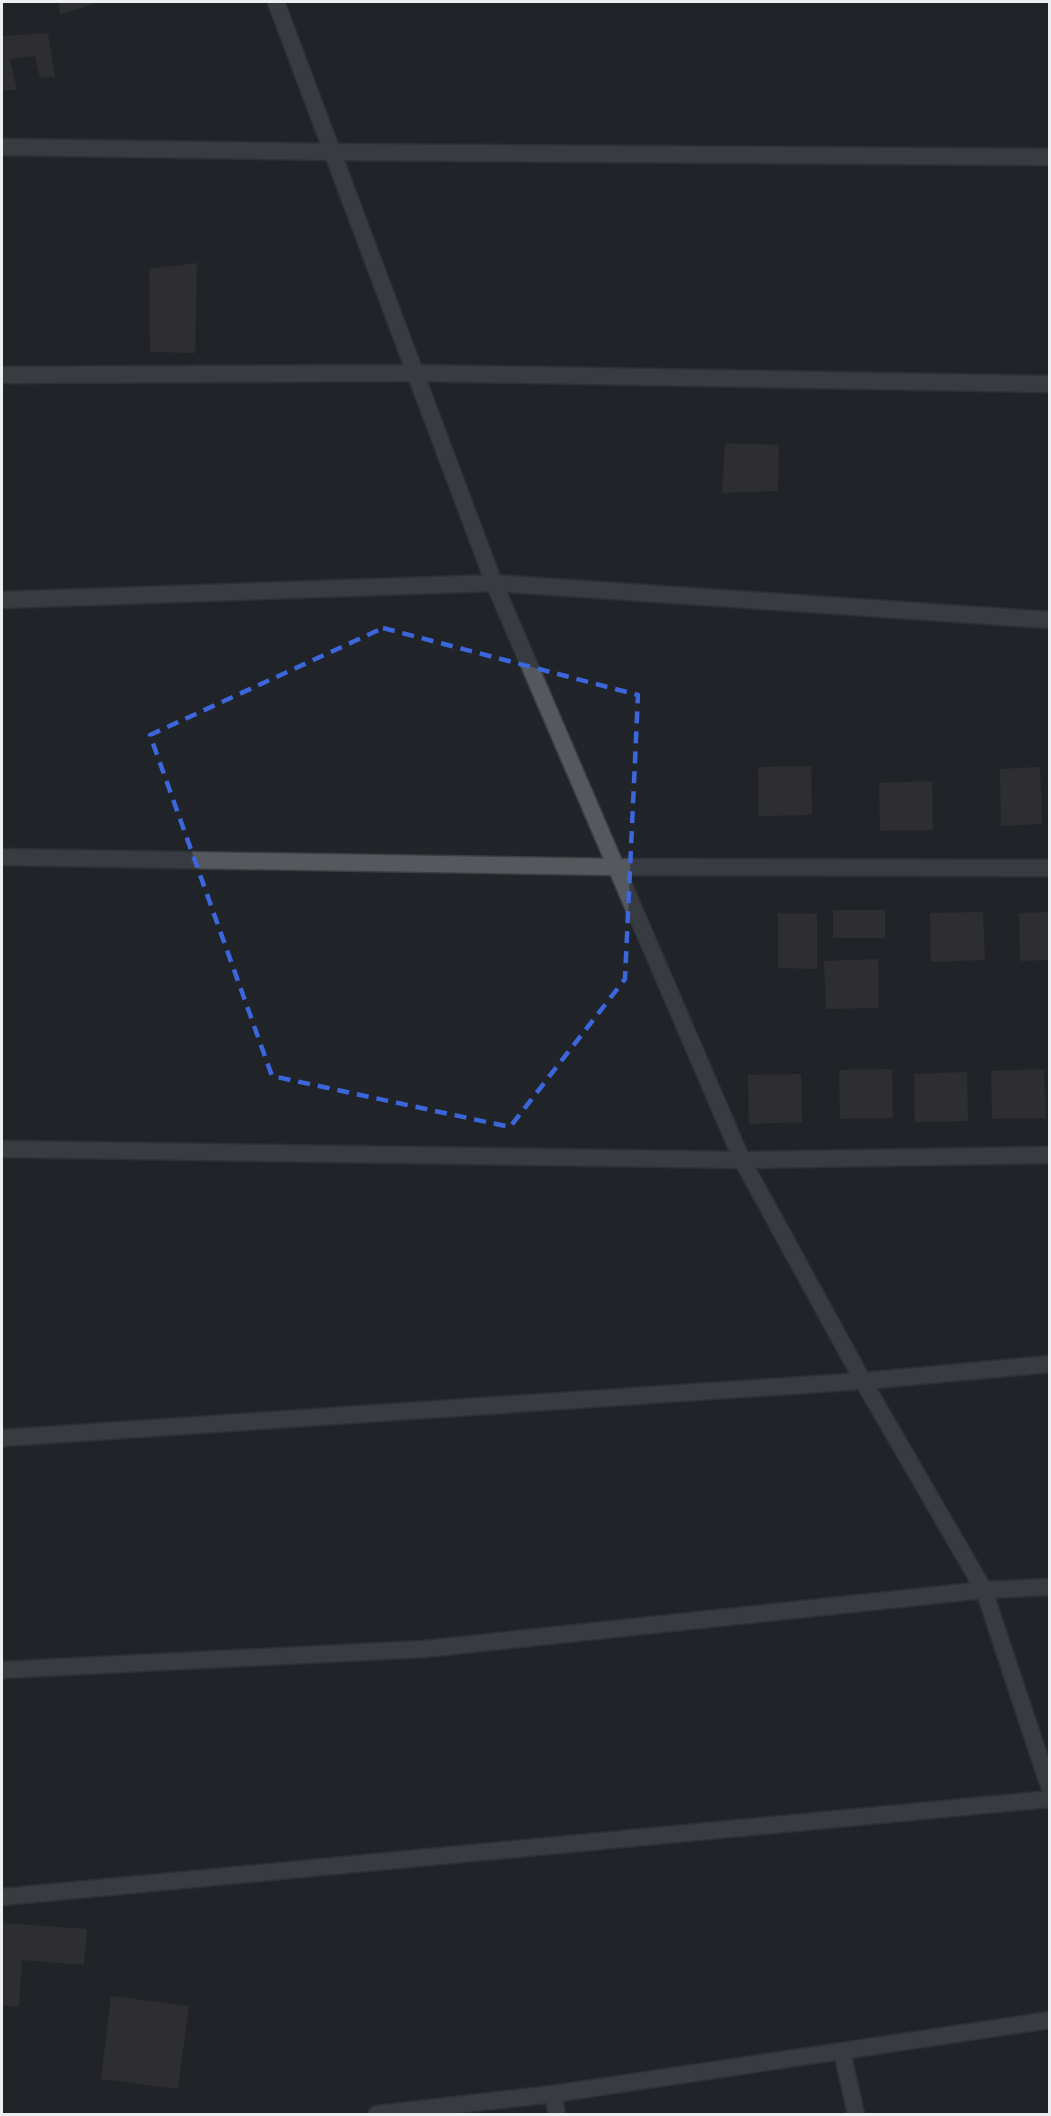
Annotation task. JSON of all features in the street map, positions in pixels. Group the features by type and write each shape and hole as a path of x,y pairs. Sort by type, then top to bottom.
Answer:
{"street":[{"path":"276,2 494,583 742,1160 862,1381 984,1590 1050,1789"},
{"path":"2,147 333,152 1050,157"},
{"path":"2,375 416,373 1050,384"},
{"path":"2,600 494,583 1050,620"},
{"path":"2,857 616,867 1050,868"},
{"path":"2,1149 742,1160 1050,1155"},
{"path":"2,1438 862,1381 1050,1364"},
{"path":"2,1670 424,1649 984,1590 1050,1587"},
{"path":"2,1897 1050,1799"},
{"path":"377,2115 553,2094 1050,2020"},
{"path":"842,2052 856,2115"},
{"path":"553,2094 557,2115"}],"highlighted area":[{"path":"383,628 638,695 625,979 510,1127 272,1076 150,735"}],"building":[{"path":"59,2 102,2 60,14"},
{"path":"48,33 55,77 40,78 35,56 10,59 17,90 2,90 2,36"},
{"path":"197,263 195,353 150,352 149,269"},
{"path":"725,443 779,445 778,491 722,493"},
{"path":"811,766 812,815 759,816 758,767"},
{"path":"1040,767 1042,824 1001,826 1000,769"},
{"path":"932,781 933,830 880,831 879,783"},
{"path":"833,910 885,910 885,938 833,938"},
{"path":"983,912 985,960 931,962 930,913"},
{"path":"1050,912 1050,960 1020,961 1019,913"},
{"path":"778,913 817,914 817,969 778,968"},
{"path":"878,959 879,1008 826,1009 824,961"},
{"path":"892,1069 893,1118 840,1119 839,1070"},
{"path":"1044,1069 1046,1118 992,1119 991,1071"},
{"path":"967,1072 968,1121 915,1122 914,1074"},
{"path":"801,1074 802,1122 749,1124 748,1075"},
{"path":"2,1923 87,1929 84,1965 22,1960 19,2007 2,2005"},
{"path":"111,1996 189,2006 178,2089 101,2079"}]}
